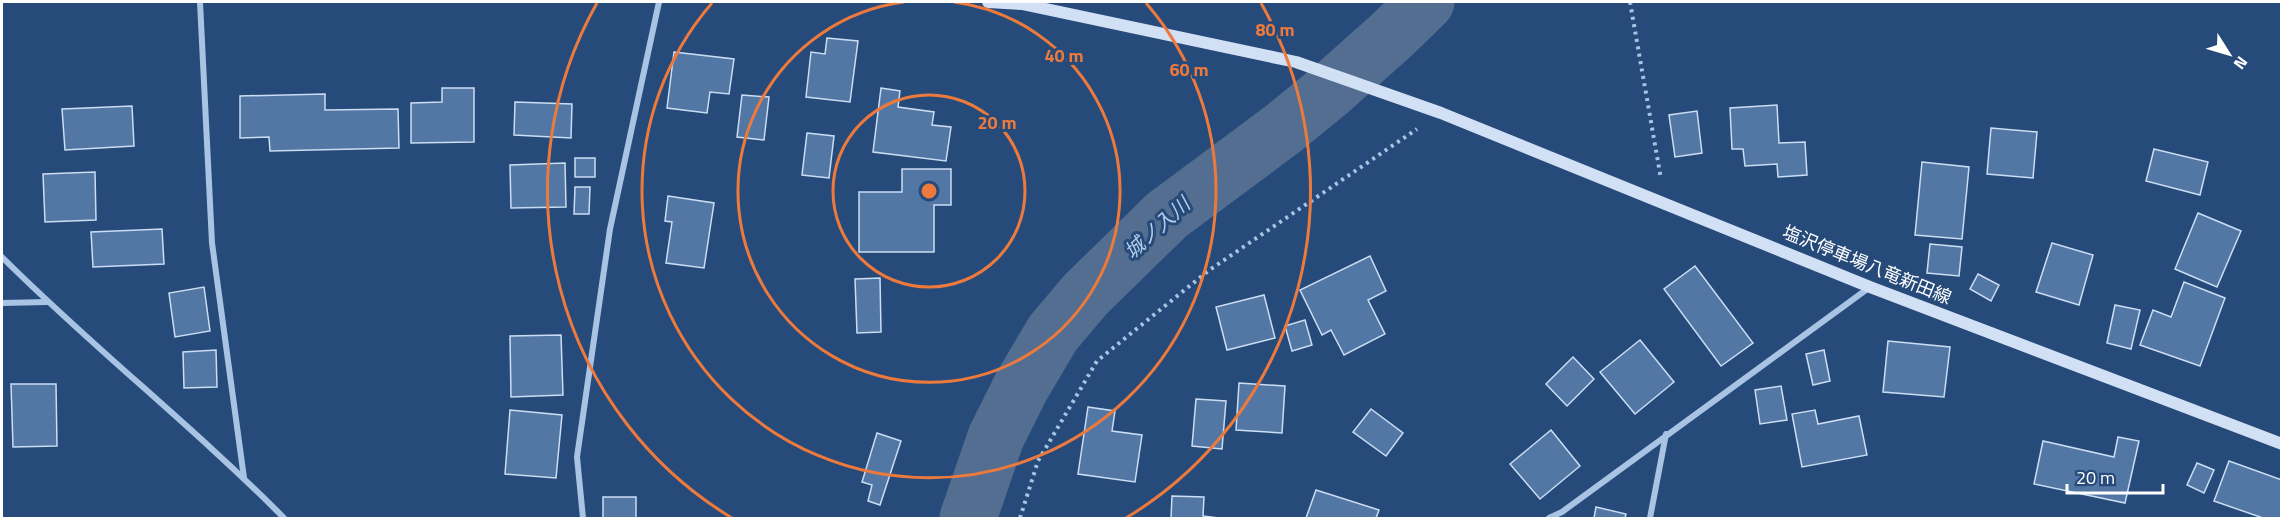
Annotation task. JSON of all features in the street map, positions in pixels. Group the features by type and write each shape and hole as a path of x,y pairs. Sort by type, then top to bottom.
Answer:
{"main road":[{"name":"塩沢停車場八竜新田線","path":"988,2 1022,4 1296,62 1442,113 1870,287 2282,444"}],"street":[{"path":"200,2 212,243 244,478"},
{"path":"583,519 577,457 610,229 659,2"},
{"path":"2,257 47,302 244,478 284,519"},
{"path":"1549,519 1562,512 1870,287"},
{"path":"2,303 47,302"},
{"path":"1650,519 1666,434"}],"path":[{"path":"1630,2 1665,203"},
{"path":"1020,519 1038,461 1097,361 1208,271 1442,113"}],"building":[{"path":"827,38 858,41 850,102 806,97 811,52 825,54"},
{"path":"674,52 734,59 729,94 710,92 707,113 667,108"},
{"path":"442,88 474,88 474,142 411,143 411,103 442,102"},
{"path":"881,88 900,91 898,107 934,112 932,125 951,127 946,161 873,152"},
{"path":"325,94 325,110 398,109 399,148 270,151 269,137 240,138 240,96"},
{"path":"742,95 769,97 764,140 737,137"},
{"path":"515,102 572,104 571,138 514,135"},
{"path":"1777,105 1779,143 1805,142 1807,175 1778,177 1777,164 1745,166 1743,149 1732,149 1730,108"},
{"path":"132,106 134,146 65,150 62,109"},
{"path":"1697,111 1702,153 1675,157 1669,115"},
{"path":"1991,128 2037,132 2033,178 1987,174"},
{"path":"807,133 834,136 829,178 802,175"},
{"path":"2154,149 2208,162 2200,195 2146,181"},
{"path":"575,158 595,158 595,177 575,177"},
{"path":"1922,162 1969,167 1962,239 1915,235"},
{"path":"565,163 566,207 511,208 510,165"},
{"path":"902,169 951,169 951,205 934,205 934,252 859,252 859,192 902,192"},
{"path":"95,172 96,220 45,222 43,174"},
{"path":"575,187 590,187 589,214 574,214"},
{"path":"668,196 714,203 704,268 666,263 672,222 665,221"},
{"path":"2198,213 2241,231 2217,287 2175,269"},
{"path":"162,229 164,264 93,267 91,232"},
{"path":"2052,243 2093,255 2079,305 2036,292"},
{"path":"1930,244 1962,247 1959,276 1927,273"},
{"path":"1370,256 1386,291 1368,300 1385,334 1344,355 1331,330 1322,335 1300,290"},
{"path":"1695,266 1753,343 1721,366 1664,289"},
{"path":"1978,274 1999,285 1991,301 1970,289"},
{"path":"880,278 881,332 857,333 855,279"},
{"path":"2184,282 2225,298 2200,366 2140,345 2153,310 2171,317"},
{"path":"204,287 210,331 175,337 169,293"},
{"path":"1264,295 1275,338 1227,350 1216,307"},
{"path":"2115,305 2140,310 2131,349 2107,343"},
{"path":"1305,320 1312,345 1292,351 1285,326"},
{"path":"561,335 563,395 511,397 510,336"},
{"path":"1640,340 1674,382 1635,414 1600,372"},
{"path":"1888,341 1950,347 1944,397 1883,392"},
{"path":"216,350 217,387 184,388 183,352"},
{"path":"1824,350 1830,381 1813,385 1806,354"},
{"path":"1573,357 1594,379 1567,406 1546,384"},
{"path":"1239,383 1285,386 1282,433 1236,430"},
{"path":"11,384 56,384 57,446 13,447"},
{"path":"1781,386 1787,420 1760,424 1755,390"},
{"path":"1196,399 1226,401 1222,449 1192,446"},
{"path":"1088,407 1115,411 1112,431 1142,435 1135,482 1078,474"},
{"path":"1371,409 1403,433 1386,456 1353,432"},
{"path":"510,410 562,415 556,478 505,474"},
{"path":"1815,410 1818,424 1859,416 1867,455 1802,467 1792,414"},
{"path":"1551,430 1580,466 1540,499 1510,464"},
{"path":"877,433 901,441 880,505 868,501 872,485 862,482"},
{"path":"2118,437 2139,441 2125,503 2034,484 2043,441 2114,457"},
{"path":"2229,461 2282,480 2282,518 2263,518 2214,501"},
{"path":"2197,463 2214,470 2204,493 2187,485"},
{"path":"1316,490 1379,510 1376,518 1306,518"},
{"path":"1172,496 1204,497 1203,516 1219,518 1171,518"},
{"path":"603,497 636,497 636,518 603,518"},
{"path":"1596,507 1626,514 1625,518 1594,518"}],"waterway":[{"name":"城ノ入川","path":"968,518 996,437 1021,387 1053,333 1086,294 1167,215 1284,128 1328,92 1426,2"}]}
